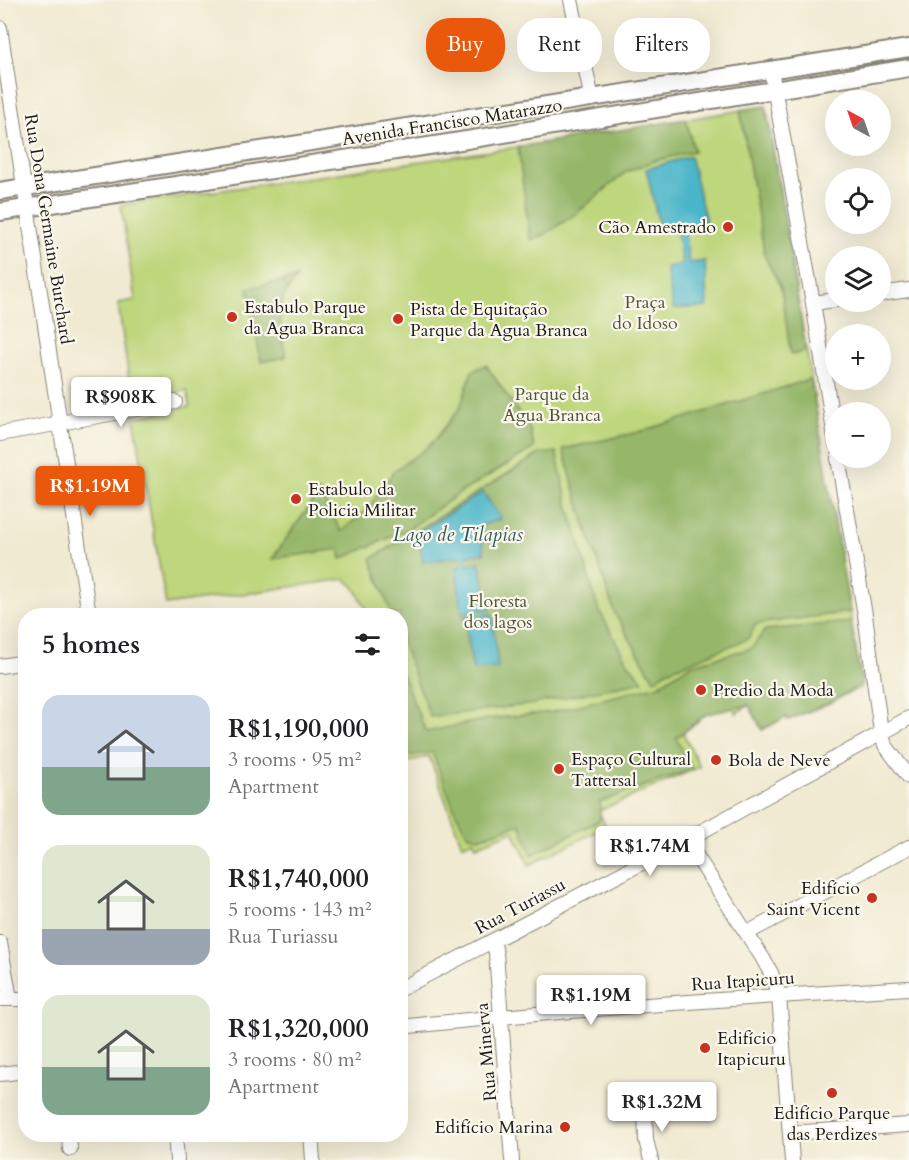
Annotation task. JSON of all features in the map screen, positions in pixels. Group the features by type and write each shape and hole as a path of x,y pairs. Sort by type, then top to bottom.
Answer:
{"main road":[{"name":"Avenida Francisco Matarazzo","path":"0,191 909,48"},
{"name":"Avenida Francisco Matarazzo","path":"0,212 909,68"}],"street":[{"path":"571,0 592,99"},
{"name":"Rua Dona Germaine Burchard","path":"0,27 88,608"},
{"path":"771,70 829,402"},
{"path":"891,292 909,290"},
{"path":"813,303 825,301"},
{"path":"0,434 175,402"},
{"path":"840,468 882,732 885,745 909,777"},
{"path":"0,666 18,663"},
{"name":"Rua Turiassu","path":"408,985 686,840 909,718"},
{"path":"686,840 771,973 779,996 792,1160"},
{"path":"747,933 909,847"},
{"name":"Rua Minerva","path":"493,941 496,953 512,1160"},
{"path":"0,943 5,999"},
{"name":"Rua Itapicuru","path":"408,1026 501,1017 909,988"},
{"path":"0,1074 18,1072"},
{"path":"645,1113 646,1140 651,1160"},
{"path":"790,1133 909,1125"},
{"path":"70,1142 70,1149"},
{"path":"176,1142 177,1160"},
{"path":"312,1142 313,1160"}],"green space":[{"name":"Parque da Água Branca","path":"766,106 862,687 788,720 786,717 762,730 749,705 736,713 734,707 707,714 683,733 700,767 599,811 606,827 529,865 513,831 476,846 473,840 462,845 429,756 408,762 408,608 366,608 354,587 345,579 166,605 134,418 190,406 187,390 132,400 118,303 135,300 121,205 518,147"},
{"path":"766,106 806,351 791,355 781,288 765,257 740,110"},
{"path":"686,119 694,151 654,161 626,172 577,213 544,235 530,240 518,147"},
{"path":"297,278 289,287 281,306 280,315 286,357 261,362 248,288"},
{"path":"486,365 530,429 534,448 460,493 407,530 341,559 339,549 272,559 319,492 341,531 366,511 394,471 429,446 438,436 460,408 472,371"},
{"path":"811,379 850,612 756,624 748,639 667,671 654,680 615,614 563,449 639,432"},
{"name":"Floresta dos lagos","path":"556,452 567,501 598,608 626,660 643,681 533,704 430,717 408,658 408,608 389,608 371,559 539,454"},
{"path":"851,622 862,683 832,702 788,720 786,717 762,730 749,705 707,714 676,738 692,769 600,802 600,820 532,855 520,824 479,838 467,834 455,811 432,752 408,756 408,689 426,732 488,719 552,712 659,685 690,665 752,648 765,630"}],"water":[{"path":"690,156 706,222 684,226 689,263 705,261 707,307 673,309 666,267 682,264 676,227 660,229 646,169"},
{"name":"Lago de Tilapias","path":"483,492 501,519 480,526 484,553 423,562 419,532"},
{"path":"479,562 491,609 462,612 456,568"},
{"path":"492,614 498,668 473,670 464,616"}],"waterway":[{"path":"464,556 465,566"},
{"path":"476,611 477,615"}],"place":[{"name":"Cão Amestrado","path":"728,227"},
{"name":"Estabulo Parque da Agua Branca","path":"232,317"},
{"name":"Pista de Equitação Parque da Agua Branca","path":"398,319"},
{"name":"Estabulo da Policia Militar","path":"296,499"},
{"name":"Predio da Moda","path":"701,690"},
{"name":"Bola de Neve","path":"716,760"},
{"name":"Espaço Cultural Tattersal","path":"559,769"},
{"name":"Edifício Saint Vicent","path":"872,898"},
{"name":"Edifício Itapicuru","path":"705,1048"},
{"name":"Edifício Parque das Perdizes","path":"832,1093"},
{"name":"Edifício Marina","path":"565,1127"}],"park label":[{"name":"Praça do Idoso","path":"645,312"}]}
